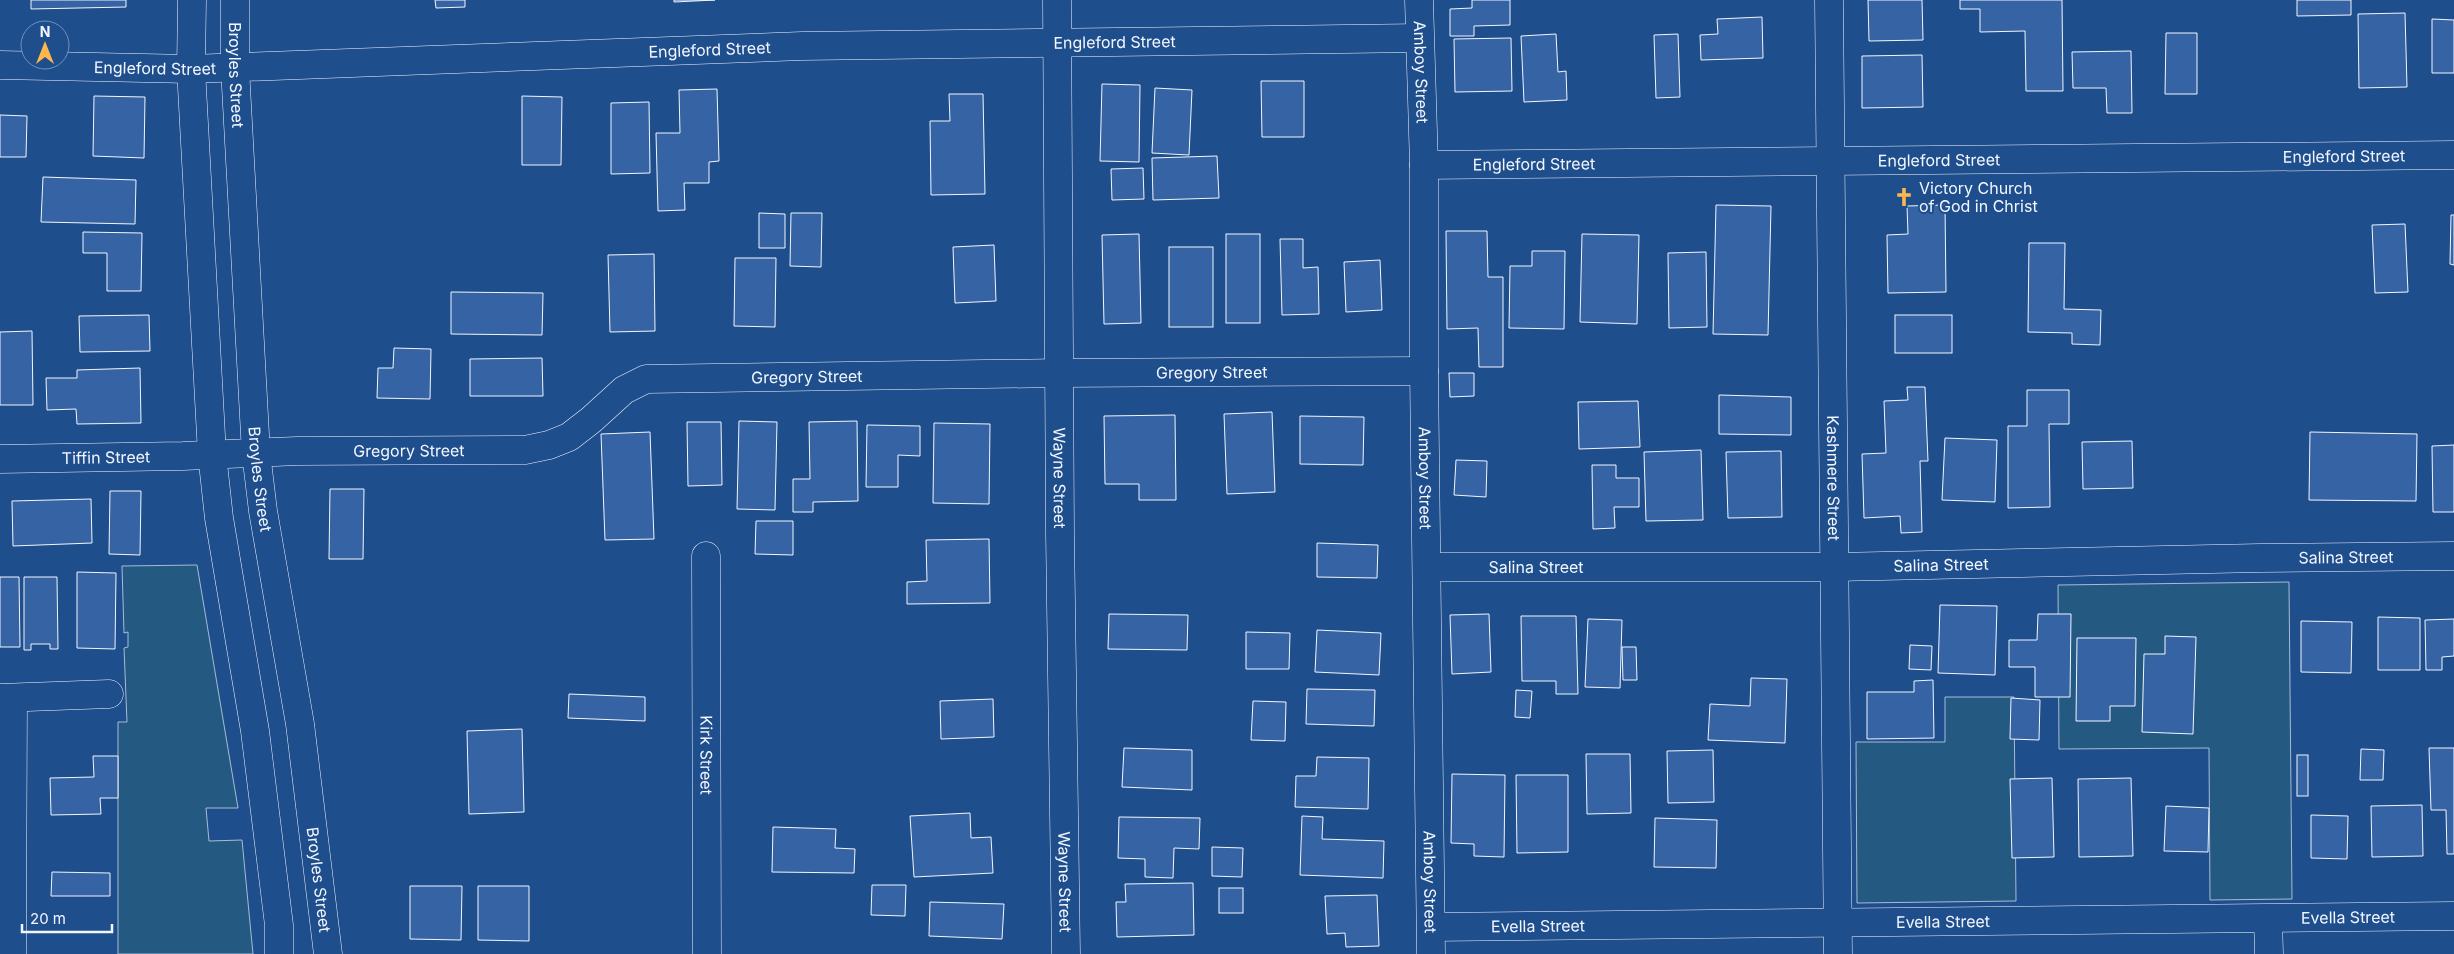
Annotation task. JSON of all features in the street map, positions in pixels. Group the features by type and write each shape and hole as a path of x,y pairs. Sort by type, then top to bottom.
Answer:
{"street":[{"path":"192,0 191,69 212,454 219,518 256,731 279,925 280,954"},
{"name":"Broyles Street","path":"235,0 235,68 256,452 263,511 300,724 328,954"},
{"name":"Wayne Street","path":"1057,0 1066,954"},
{"name":"Amboy Street","path":"1419,0 1424,165 1424,371 1428,567 1431,954"},
{"name":"Kashmere Street","path":"1829,0 1838,954"},
{"name":"Engleford Street","path":"0,65 191,69 802,46 1058,41 1419,38"},
{"name":"Engleford Street","path":"1424,165 2454,155"},
{"name":"Gregory Street","path":"212,454 525,450 549,445 569,437 592,420 624,390 646,379 1060,373 1424,371"},
{"name":"Tiffin Street","path":"0,459 212,454"},
{"name":"Kirk Street","path":"706,556 707,954"},
{"name":"Salina Street","path":"1428,567 1835,567 2251,558 2454,556"},
{"path":"12,954 6,698 109,694"},
{"name":"Evella Street","path":"1432,926 2454,916"},
{"path":"2268,919 2269,954"}],"shaded area":[{"path":"197,565 238,808 206,808 209,841 242,840 253,954 118,954 118,722 127,722 124,648 128,647 128,632 124,633 122,566"},
{"path":"2289,582 2292,899 2210,900 2209,748 2059,749 2058,585"},
{"path":"1945,697 2014,697 2016,901 1857,903 1856,742 1945,742"}],"building":[{"path":"31,0 126,0 126,7 31,9"},
{"path":"435,0 465,0 465,7 436,8"},
{"path":"674,0 715,0 674,2"},
{"path":"1472,0 1510,0 1510,25 1474,26 1474,36 1450,36 1450,9 1472,8"},
{"path":"1868,0 1922,0 1923,40 1869,41"},
{"path":"1960,0 2062,0 2063,91 2026,91 2025,31 1980,32 1980,9 1960,9"},
{"path":"2297,0 2351,0 2351,15 2297,16"},
{"path":"2405,13 2407,87 2359,88 2358,14"},
{"path":"1762,17 1763,58 1701,60 1700,35 1718,34 1717,19"},
{"path":"2432,19 2454,20 2454,73 2432,73"},
{"path":"2166,33 2197,33 2197,94 2165,94"},
{"path":"1556,34 1558,72 1566,71 1567,100 1524,102 1521,36"},
{"path":"1678,34 1680,97 1656,98 1654,35"},
{"path":"1511,38 1512,91 1455,92 1454,39"},
{"path":"2131,51 2132,113 2107,113 2106,88 2073,88 2072,52"},
{"path":"1922,55 1923,107 1862,108 1862,56"},
{"path":"1261,81 1304,81 1304,137 1262,137"},
{"path":"1102,84 1140,85 1139,162 1100,161"},
{"path":"1155,88 1192,90 1189,155 1152,153"},
{"path":"717,89 719,161 709,162 709,183 684,183 685,210 658,211 656,133 680,133 679,90"},
{"path":"949,94 983,94 985,194 931,195 930,121 950,121"},
{"path":"94,96 145,97 144,158 93,156"},
{"path":"522,96 562,97 561,165 522,165"},
{"path":"649,102 650,173 611,174 611,103"},
{"path":"0,115 27,116 26,157 0,157"},
{"path":"1217,156 1219,198 1153,200 1152,158"},
{"path":"1143,168 1144,199 1112,200 1111,169"},
{"path":"43,177 136,180 135,224 41,222"},
{"path":"1716,205 1771,206 1768,335 1713,334"},
{"path":"1945,205 1946,292 1888,293 1887,235 1908,234 1907,206"},
{"path":"759,213 785,214 785,248 759,248"},
{"path":"791,213 822,213 821,267 790,266"},
{"path":"2451,215 2454,215 2454,265 2450,264"},
{"path":"2405,224 2408,292 2375,293 2372,225"},
{"path":"1446,231 1487,231 1488,277 1503,277 1503,367 1479,367 1478,328 1447,329"},
{"path":"83,232 142,233 141,291 107,291 107,253 83,253"},
{"path":"1139,234 1141,323 1104,324 1102,235"},
{"path":"1226,234 1260,234 1260,323 1226,323"},
{"path":"1582,234 1639,235 1637,324 1580,322"},
{"path":"1280,239 1303,239 1303,268 1318,267 1319,314 1282,315"},
{"path":"2029,243 2065,243 2064,309 2101,310 2100,345 2072,344 2072,333 2028,332"},
{"path":"994,245 996,301 955,303 953,247"},
{"path":"1169,247 1213,247 1213,327 1169,327"},
{"path":"1532,251 1565,251 1564,329 1509,328 1510,266 1532,266"},
{"path":"1706,252 1707,327 1669,328 1668,253"},
{"path":"654,254 655,331 610,332 608,255"},
{"path":"735,258 776,258 775,327 734,326"},
{"path":"1380,260 1382,310 1346,312 1344,262"},
{"path":"451,292 543,293 542,335 451,334"},
{"path":"149,315 150,351 80,352 79,316"},
{"path":"1895,315 1952,315 1952,353 1895,353"},
{"path":"32,331 33,405 0,405 0,332"},
{"path":"394,348 431,349 430,399 377,398 378,368 393,368"},
{"path":"542,358 543,396 470,396 470,359"},
{"path":"140,368 141,423 77,424 76,409 47,410 46,378 77,378 77,370"},
{"path":"1449,373 1474,373 1474,396 1450,397"},
{"path":"1907,387 1925,387 1928,461 1920,461 1922,532 1901,533 1900,516 1864,518 1862,454 1886,453 1884,401 1908,400"},
{"path":"2027,390 2069,390 2069,424 2049,424 2050,507 2008,508 2008,426 2027,426"},
{"path":"1719,395 1791,397 1791,435 1719,434"},
{"path":"1638,401 1640,447 1579,449 1578,402"},
{"path":"1272,412 1275,492 1227,494 1224,414"},
{"path":"1175,415 1176,500 1139,500 1139,484 1105,484 1104,416"},
{"path":"1300,416 1364,417 1363,465 1300,464"},
{"path":"739,421 777,422 775,510 737,509"},
{"path":"857,421 858,501 813,502 813,512 793,512 793,479 810,479 809,422"},
{"path":"687,422 721,422 722,485 688,486"},
{"path":"934,423 990,424 989,504 933,503"},
{"path":"867,425 920,426 920,456 898,455 898,487 866,487"},
{"path":"650,432 654,539 605,540 601,434"},
{"path":"2310,432 2417,434 2416,501 2309,500"},
{"path":"1945,438 1997,440 1995,502 1942,500"},
{"path":"2132,441 2133,488 2083,489 2082,442"},
{"path":"2454,445 2454,512 2433,512 2432,446"},
{"path":"1701,450 1703,520 1646,521 1644,452"},
{"path":"1781,451 1782,517 1728,518 1726,452"},
{"path":"1456,460 1487,461 1486,497 1454,495"},
{"path":"1592,465 1616,465 1616,478 1639,478 1639,507 1614,507 1615,528 1593,529"},
{"path":"330,489 364,489 363,559 329,559"},
{"path":"110,491 141,491 140,555 109,554"},
{"path":"91,499 92,543 13,546 12,501"},
{"path":"756,521 793,521 793,555 755,554"},
{"path":"989,539 990,603 907,604 907,582 927,581 926,540"},
{"path":"1317,543 1378,545 1377,578 1317,577"},
{"path":"77,572 116,573 115,649 77,648"},
{"path":"0,577 19,577 20,647 0,647"},
{"path":"24,577 57,577 58,649 50,649 50,644 31,644 31,650 24,650"},
{"path":"1940,605 1997,606 1995,675 1938,673"},
{"path":"1109,614 1188,615 1187,650 1108,649"},
{"path":"1489,614 1491,672 1452,674 1450,615"},
{"path":"2038,614 2071,614 2070,697 2035,697 2035,667 2009,667 2009,640 2037,640"},
{"path":"1521,616 1576,616 1578,694 1556,694 1556,681 1522,681"},
{"path":"2378,617 2420,618 2420,670 2378,670"},
{"path":"1588,619 1622,620 1620,688 1585,687"},
{"path":"2454,619 2454,656 2442,657 2442,670 2426,670 2425,620"},
{"path":"2301,621 2352,622 2351,673 2301,672"},
{"path":"1317,630 1381,633 1379,675 1315,672"},
{"path":"1246,632 1290,633 1289,669 1246,669"},
{"path":"2165,636 2196,637 2193,734 2142,732 2144,654 2165,654"},
{"path":"2077,638 2136,638 2135,706 2110,706 2110,721 2076,721"},
{"path":"1910,645 1932,646 1931,670 1909,669"},
{"path":"1622,647 1636,647 1637,680 1623,680"},
{"path":"1751,678 1787,679 1785,743 1708,740 1710,704 1750,706"},
{"path":"1933,680 1934,738 1867,739 1867,692 1914,692 1914,681"},
{"path":"1307,689 1375,690 1374,726 1306,724"},
{"path":"1516,690 1532,691 1530,718 1515,717"},
{"path":"569,694 645,697 645,721 568,718"},
{"path":"2011,698 2040,700 2039,740 2010,739"},
{"path":"993,699 994,737 941,739 940,701"},
{"path":"1253,701 1286,702 1285,741 1251,740"},
{"path":"522,729 524,812 469,814 467,731"},
{"path":"1124,748 1192,750 1192,790 1122,787"},
{"path":"2429,748 2454,748 2454,854 2447,854 2446,810 2431,810"},
{"path":"2361,749 2384,750 2383,780 2360,780"},
{"path":"1713,750 1714,802 1668,803 1667,751"},
{"path":"1586,754 1630,754 1631,813 1587,814"},
{"path":"2297,755 2308,755 2308,796 2297,796"},
{"path":"93,756 118,756 118,798 100,798 101,814 51,815 50,778 94,777"},
{"path":"1317,757 1369,758 1368,809 1295,807 1296,776 1316,776"},
{"path":"1452,774 1505,775 1504,857 1474,856 1474,844 1451,843"},
{"path":"1516,775 1568,775 1568,852 1517,853"},
{"path":"2052,778 2054,857 2012,858 2010,779"},
{"path":"2131,778 2133,856 2079,857 2078,779"},
{"path":"2422,805 2423,856 2372,857 2371,806"},
{"path":"2166,806 2209,808 2208,852 2164,851"},
{"path":"970,813 971,838 991,837 993,873 914,877 910,816"},
{"path":"2311,815 2348,816 2347,859 2311,858"},
{"path":"1302,816 1323,817 1322,839 1384,841 1383,878 1300,875"},
{"path":"1119,817 1200,818 1199,849 1174,848 1173,878 1145,877 1145,859 1118,858"},
{"path":"1655,818 1717,820 1716,868 1654,867"},
{"path":"773,827 836,829 835,848 855,849 854,873 772,872"},
{"path":"1212,847 1243,848 1242,877 1212,876"},
{"path":"52,872 110,873 110,896 51,896"},
{"path":"1193,883 1194,935 1117,937 1116,902 1126,902 1125,884"},
{"path":"872,885 906,885 905,916 871,915"},
{"path":"410,886 462,886 461,940 410,939"},
{"path":"478,886 529,886 529,941 478,940"},
{"path":"1219,888 1243,888 1243,913 1219,913"},
{"path":"1377,895 1379,946 1346,947 1345,933 1327,934 1325,896"},
{"path":"930,902 1004,904 1002,939 929,936"}],"place":[{"name":"Victory Church of God in Christ","path":"1904,197"}]}
